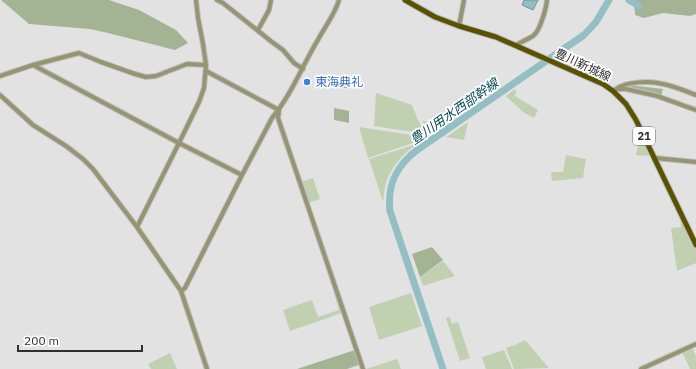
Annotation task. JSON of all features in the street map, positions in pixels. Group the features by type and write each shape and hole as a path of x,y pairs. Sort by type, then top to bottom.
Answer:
{"main road":[{"name":"豊川新城線","path":"405,0 435,17 516,45 615,90 631,111 696,245"}],"street":[{"path":"137,227 199,102 204,88 206,65 204,44 198,18 196,0"},
{"path":"217,0 258,30 283,50 294,62 303,68"},
{"path":"258,30 269,10 271,0"},
{"path":"181,291 185,288 272,118 279,110 303,68 318,38 335,11 339,0"},
{"path":"459,26 464,0"},
{"path":"516,45 534,35 540,26 546,9 547,0"},
{"path":"0,76 80,53 128,72 146,77 156,76 186,64 206,65"},
{"path":"33,66 242,175"},
{"path":"206,72 279,110"},
{"path":"615,90 626,84 650,82 662,84 696,95"},
{"path":"615,90 626,89 657,96 696,110"},
{"path":"0,95 33,125 66,146 94,169 137,227 181,291 207,369"},
{"path":"279,110 278,118 362,369"},
{"path":"655,158 696,162"},
{"path":"641,369 696,344"}],"green space":[{"path":"1,0 109,0 139,10 176,30 188,43 175,50 90,29 29,24"},
{"path":"625,0 696,0 696,14 690,16 663,13 644,18 635,15 635,9 633,6"},
{"path":"334,78 349,82 349,88 333,87"},
{"path":"629,85 663,89 661,96 624,87"},
{"path":"515,89 515,96 538,110 534,118 523,112 506,96"},
{"path":"376,93 412,105 426,134 374,126"},
{"path":"334,108 349,111 349,123 334,120"},
{"path":"422,121 444,125 430,134"},
{"path":"468,122 464,140 446,137"},
{"path":"359,127 424,137 419,141 368,158"},
{"path":"644,141 651,156 636,155 639,142"},
{"path":"417,144 406,152 393,167 385,186 383,202 369,159"},
{"path":"566,155 586,159 583,178 552,181 551,172 563,172"},
{"path":"313,178 320,199 308,203 301,182"},
{"path":"680,217 696,251 696,263 677,271 671,228 681,227"},
{"path":"432,247 443,260 420,277 412,254"},
{"path":"443,261 455,276 423,286 420,277"},
{"path":"335,292 342,313 290,331 283,310 312,300 318,317 339,310"},
{"path":"411,293 422,326 379,340 369,307"},
{"path":"450,317 452,324 458,322 470,358 460,361 446,318"},
{"path":"525,340 549,368 514,369 506,348 514,345 516,346 515,345"},
{"path":"692,347 696,356 696,369 690,369 682,352"},
{"path":"355,350 359,365 347,369 297,369"},
{"path":"504,350 512,369 486,369 482,357"},
{"path":"170,353 177,369 151,369 148,364"},
{"path":"397,359 401,369 366,369"}],"water":[{"path":"524,0 538,0 533,10 522,5"}],"waterway":[{"name":"豊川用水西部幹線","path":"443,369 390,211 390,193 394,177 398,169 417,150 584,35 596,22 609,0"},
{"path":"629,0 639,6"}],"place":[{"name":"東海典礼","path":"307,82"}]}
